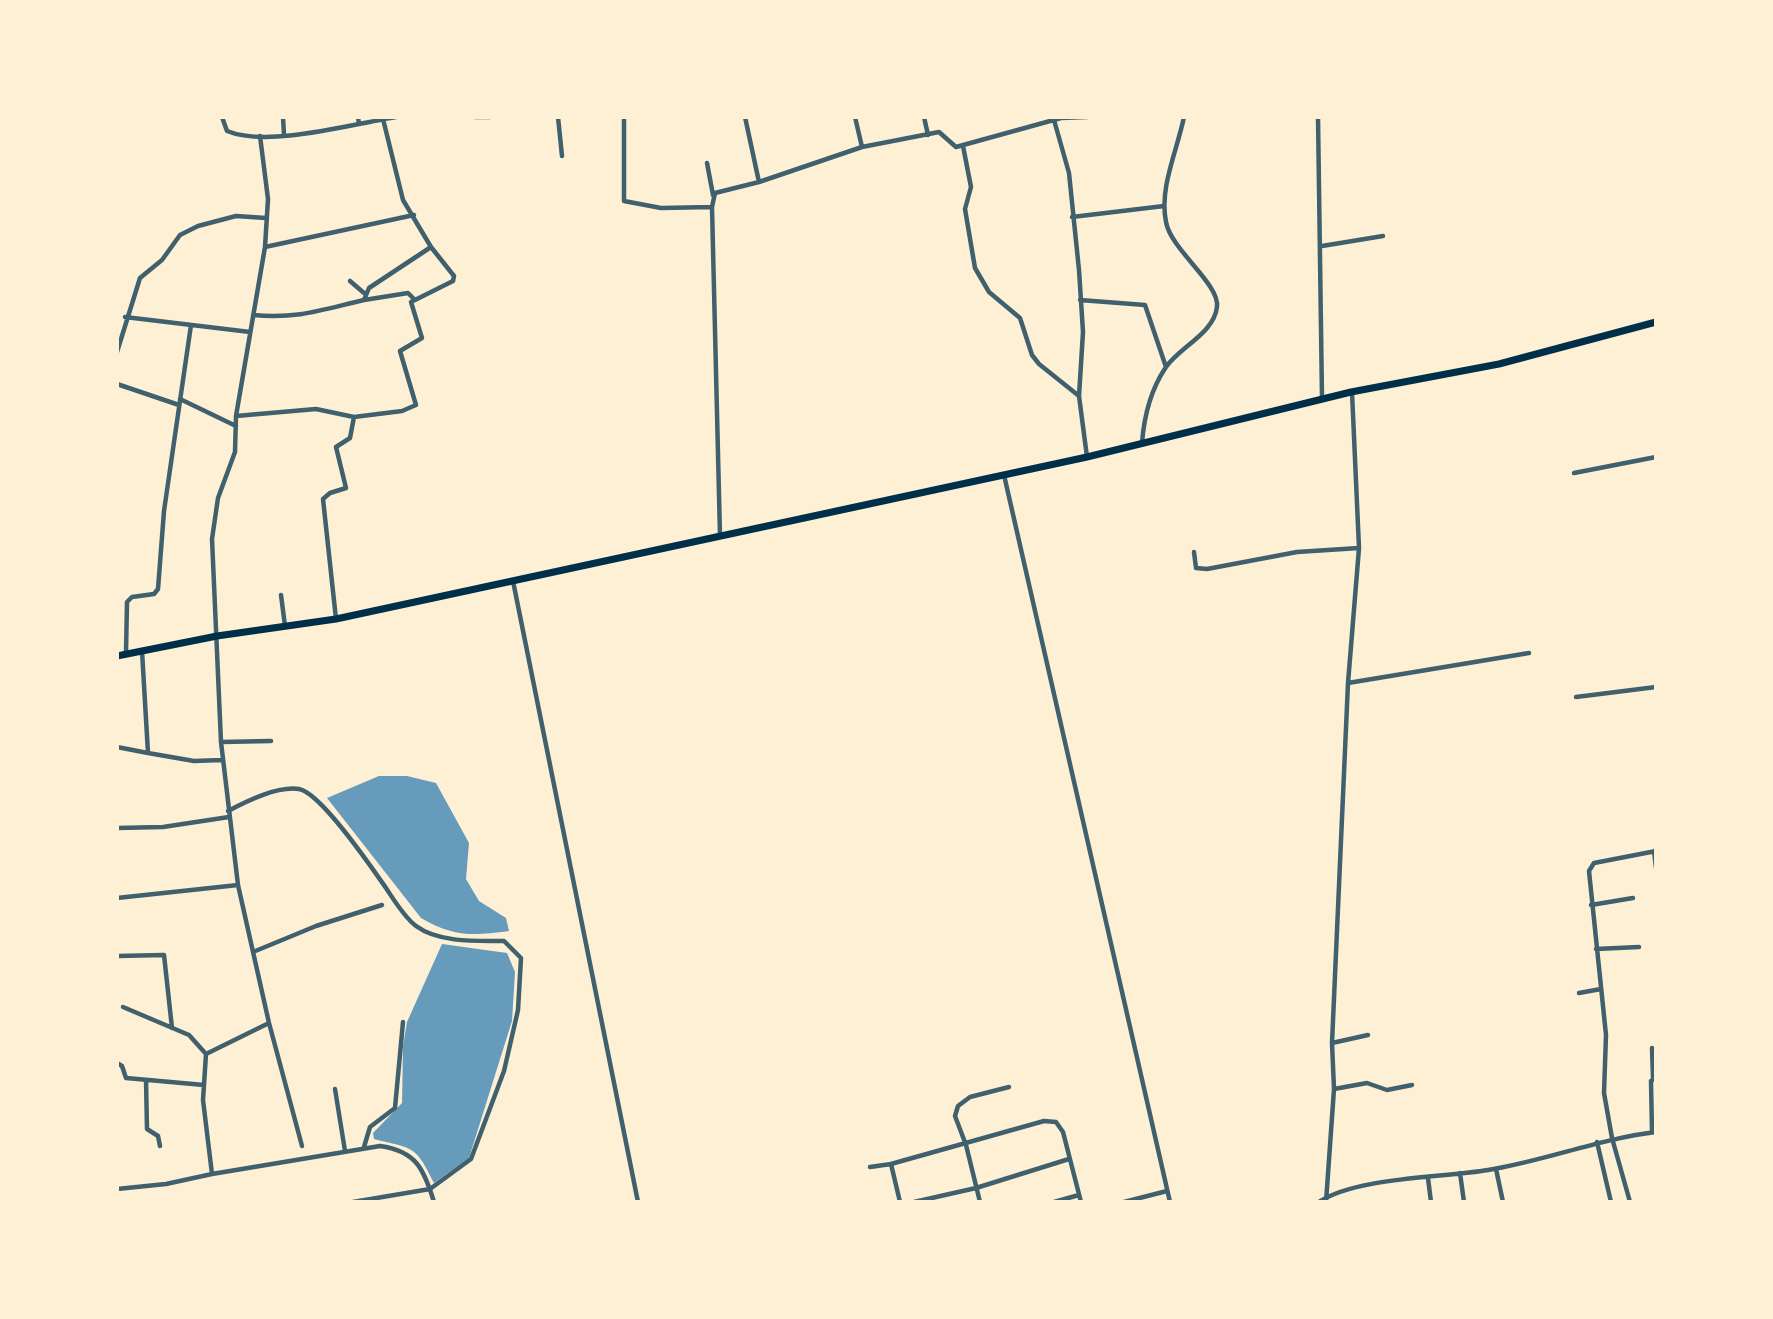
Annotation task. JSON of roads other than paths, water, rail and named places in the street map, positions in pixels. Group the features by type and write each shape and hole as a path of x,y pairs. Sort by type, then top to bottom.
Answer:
{"main road":[{"path":"117,656 217,636 335,619 1087,457 1322,398 1499,364 1656,322"}],"street":[{"path":"222,117 227,131 260,136 284,135 396,117"},
{"path":"283,117 284,135"},
{"path":"358,117 359,124"},
{"path":"475,117 485,118"},
{"path":"558,117 562,156"},
{"path":"624,117 624,201 653,208 712,207"},
{"path":"745,117 759,182"},
{"path":"855,117 862,147"},
{"path":"924,117 928,135"},
{"path":"713,196 862,147 941,132 953,146 963,146 1054,120 1087,117"},
{"path":"1142,443 1144,415 1166,367 1209,324 1217,310 1213,289 1173,239 1166,225 1164,206 1184,117"},
{"path":"1318,117 1322,246 1322,398"},
{"path":"236,416 316,409 354,417 402,411 416,405 400,351 422,338 411,304 414,299 453,281 453,272 431,247 403,200 383,119"},
{"path":"1054,120 1069,173 1083,332 1079,396 1087,457"},
{"path":"260,136 268,199 264,247 236,416 235,452 218,498 212,539 220,742 238,885 269,1023 302,1146"},
{"path":"963,146 971,187 965,209 975,268 989,292 1020,318 1032,355 1039,364 1079,396"},
{"path":"707,163 713,196 720,536"},
{"path":"1072,217 1164,206"},
{"path":"264,247 414,215"},
{"path":"117,352 125,317 140,278 162,260 180,235 198,226 236,216 266,218"},
{"path":"1322,246 1383,236"},
{"path":"364,293 431,247"},
{"path":"350,281 364,293 364,300"},
{"path":"253,316 319,314 364,300 408,293 414,299"},
{"path":"1080,300 1145,305 1166,367"},
{"path":"125,317 250,332"},
{"path":"126,654 127,602 132,597 153,594 158,589 160,548 191,325"},
{"path":"117,383 180,402 236,426"},
{"path":"1326,1199 1334,1089 1332,1043 1348,683 1359,548 1352,392"},
{"path":"335,619 323,499 330,493 346,488 336,447 349,438 354,417"},
{"path":"1574,472 1656,457"},
{"path":"1004,474 1170,1202"},
{"path":"1194,552 1196,568 1207,569 1297,552 1359,548"},
{"path":"512,580 638,1202"},
{"path":"281,595 285,626"},
{"path":"142,651 148,753"},
{"path":"1348,683 1529,653"},
{"path":"1576,697 1656,687"},
{"path":"220,742 271,741"},
{"path":"117,747 194,761 222,760"},
{"path":"117,828 163,827 228,814 285,789 304,791 323,808 363,855 415,926 430,933 475,943 504,941 520,958 518,1010 505,1070 471,1159 430,1189 353,1202"},
{"path":"1630,1202 1612,1138 1604,1093 1606,1035 1589,871 1594,863 1655,851 1656,869"},
{"path":"117,898 238,885"},
{"path":"1591,905 1633,898"},
{"path":"253,951 316,926 382,905"},
{"path":"1596,949 1639,947"},
{"path":"117,956 164,955 172,1028"},
{"path":"1579,993 1601,989"},
{"path":"123,1007 198,1042 205,1054 204,1084 212,1174"},
{"path":"364,1147 370,1127 395,1108 403,1022"},
{"path":"205,1054 269,1023"},
{"path":"1332,1043 1368,1035"},
{"path":"1319,1202 1344,1190 1496,1168 1612,1138 1654,1132 1652,1048"},
{"path":"117,1063 122,1066 127,1078 204,1084"},
{"path":"146,1080 147,1129 149,1133 159,1136 160,1146"},
{"path":"1334,1089 1367,1083 1387,1090 1412,1085"},
{"path":"980,1202 966,1145 955,1116 958,1107 971,1097 1009,1087"},
{"path":"335,1090 345,1151"},
{"path":"870,1167 966,1145 1044,1121 1056,1122 1063,1132 1081,1202"},
{"path":"1597,1142 1611,1202"},
{"path":"117,1189 166,1184 364,1147 392,1147 412,1156 434,1202"},
{"path":"914,1202 976,1188 1069,1159"},
{"path":"891,1164 900,1202"},
{"path":"1496,1168 1503,1202"},
{"path":"1460,1173 1464,1202"},
{"path":"1428,1178 1431,1202"},
{"path":"1124,1202 1167,1191"},
{"path":"1054,1202 1079,1195"}],"water":[{"path":"379,776 407,776 436,783 469,843 466,879 479,901 506,918 509,931 463,934 443,929 421,918 327,798"},
{"path":"442,944 507,953 515,972 512,1021 469,1158 434,1183 422,1161 412,1150 374,1139 373,1133 402,1103 403,1046 407,1022"}]}
